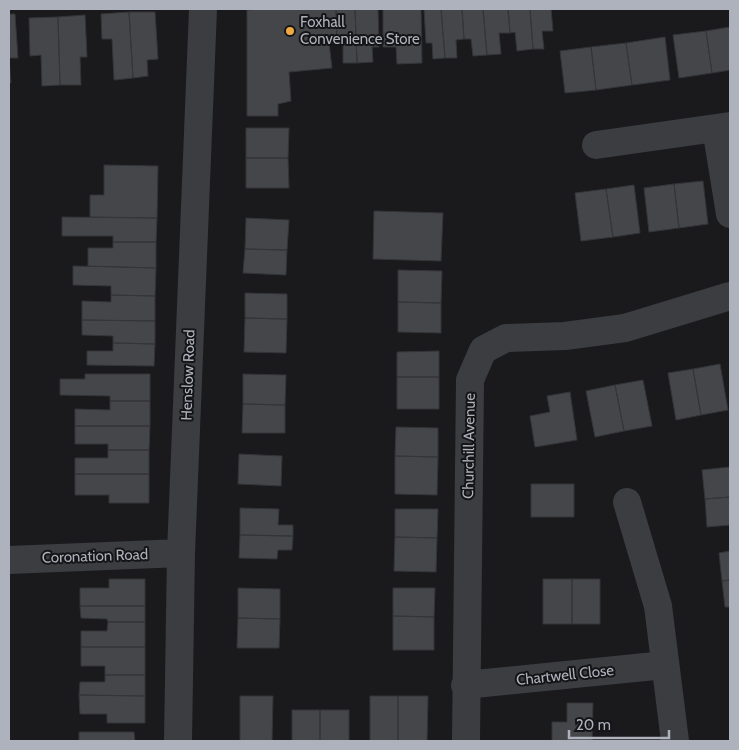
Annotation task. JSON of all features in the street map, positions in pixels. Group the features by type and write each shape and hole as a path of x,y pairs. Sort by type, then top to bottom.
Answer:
{"street":[{"name":"Henslow Road","path":"178,741 181,553 203,9"},
{"path":"596,145 723,127 730,214"},
{"name":"Churchill Avenue","path":"466,741 465,685 470,380 483,350 506,338 565,336 625,328 730,296"},
{"path":"627,502 658,606 675,741"},
{"name":"Coronation Road","path":"9,560 181,553"},
{"name":"Chartwell Close","path":"465,685 665,665"}],"building":[{"path":"336,9 337,43 329,43 332,68 289,72 291,101 278,104 278,116 247,116 247,10"},
{"path":"336,9 355,9 357,63 343,63 343,43 337,43"},
{"path":"355,9 378,9 379,47 372,47 373,62 357,63"},
{"path":"383,9 421,9 422,63 397,64 396,47 383,47"},
{"path":"424,9 441,9 445,58 433,59 432,43 426,43"},
{"path":"441,9 462,9 464,39 456,40 457,58 445,58"},
{"path":"462,9 483,9 487,55 473,56 471,39 464,39"},
{"path":"483,9 508,9 510,33 499,33 501,54 487,55"},
{"path":"508,9 530,9 533,49 517,51 515,32 510,33"},
{"path":"530,9 551,9 553,31 542,31 544,49 533,49"},
{"path":"129,12 133,78 114,80 112,39 102,39 101,14"},
{"path":"129,12 155,12 158,59 147,60 148,76 133,78"},
{"path":"9,14 15,14 18,58 9,58"},
{"path":"85,15 87,57 80,57 81,85 60,85 58,17"},
{"path":"58,17 60,85 42,86 41,55 30,56 29,18"},
{"path":"730,27 730,70 712,73 706,31"},
{"path":"706,31 712,73 679,78 673,35"},
{"path":"665,37 670,80 632,85 626,43"},
{"path":"626,43 632,85 596,90 591,47"},
{"path":"591,47 596,90 565,93 560,51"},
{"path":"9,58 11,83 9,83"},
{"path":"246,128 289,128 288,158 246,158"},
{"path":"246,158 288,158 289,188 246,188"},
{"path":"104,165 158,166 157,218 90,217 90,195 104,195"},
{"path":"703,181 708,224 679,228 674,184"},
{"path":"674,184 679,228 649,232 644,188"},
{"path":"634,185 640,233 613,237 606,189"},
{"path":"606,189 613,237 581,241 575,193"},
{"path":"374,211 443,213 441,261 373,259"},
{"path":"62,217 157,218 156,242 113,242 113,236 62,236"},
{"path":"246,218 289,220 287,250 245,249"},
{"path":"113,242 156,242 156,268 88,266 88,248 113,248"},
{"path":"245,249 287,250 286,275 243,273"},
{"path":"73,266 156,268 155,296 111,295 111,286 73,285"},
{"path":"398,270 442,271 441,303 398,302"},
{"path":"245,293 287,294 287,319 245,318"},
{"path":"111,295 155,296 155,321 82,320 82,301 111,302"},
{"path":"398,302 441,303 441,333 398,332"},
{"path":"245,318 287,319 286,353 244,352"},
{"path":"82,320 155,321 155,344 113,343 113,336 82,335"},
{"path":"113,343 155,344 154,366 87,365 87,351 113,351"},
{"path":"439,351 439,377 397,377 397,352"},
{"path":"720,364 728,410 701,415 693,369"},
{"path":"693,369 701,415 676,420 668,373"},
{"path":"85,374 150,374 150,401 110,401 110,396 60,395 60,379 85,379"},
{"path":"243,374 286,375 285,405 243,404"},
{"path":"397,377 439,377 439,409 397,409"},
{"path":"643,380 652,426 624,431 615,385"},
{"path":"615,385 624,431 595,437 586,391"},
{"path":"570,392 577,440 535,447 530,416 550,412 547,396"},
{"path":"110,401 150,401 150,426 75,426 75,409 110,410"},
{"path":"243,404 285,405 285,433 242,433"},
{"path":"75,426 150,426 149,450 108,450 108,444 75,444"},
{"path":"396,427 438,428 438,457 395,456"},
{"path":"108,450 149,450 149,474 75,474 75,458 108,458"},
{"path":"239,454 282,456 281,486 238,484"},
{"path":"395,456 438,457 437,495 395,494"},
{"path":"730,467 730,497 705,499 702,470"},
{"path":"75,474 149,474 149,503 109,503 109,495 75,495"},
{"path":"531,484 574,484 574,517 531,517"},
{"path":"730,497 730,525 707,527 705,499"},
{"path":"240,508 279,509 278,525 293,525 293,536 240,535"},
{"path":"395,509 438,509 437,538 395,537"},
{"path":"240,535 293,536 292,550 278,550 277,559 239,558"},
{"path":"395,537 437,538 436,572 394,571"},
{"path":"730,551 730,580 722,581 719,553"},
{"path":"109,579 145,579 145,606 80,606 80,588 109,588"},
{"path":"543,579 572,579 572,624 543,624"},
{"path":"572,579 600,579 600,624 572,624"},
{"path":"730,580 730,607 725,607 722,581"},
{"path":"238,588 280,589 280,619 238,618"},
{"path":"393,588 435,588 434,617 393,616"},
{"path":"80,606 145,606 145,622 108,622 107,619 81,618"},
{"path":"393,616 434,617 434,650 393,650"},
{"path":"238,618 280,619 279,648 237,648"},
{"path":"108,622 145,622 145,647 81,647 81,631 107,631"},
{"path":"81,647 145,647 145,675 105,675 105,666 81,666"},
{"path":"105,675 145,675 145,696 79,695 80,682 105,682"},
{"path":"79,695 145,696 145,723 107,723 107,714 80,714"},
{"path":"240,696 273,696 272,741 240,741"},
{"path":"370,696 398,696 398,741 370,741"},
{"path":"398,696 428,696 427,741 398,741"},
{"path":"567,703 593,703 592,741 552,741 552,722 567,722"},
{"path":"292,710 320,710 320,741 292,741"},
{"path":"320,710 349,710 349,741 320,741"},
{"path":"79,732 134,732 135,741 79,741"}],"place":[{"name":"Foxhall Convenience Store","path":"290,31"}]}
